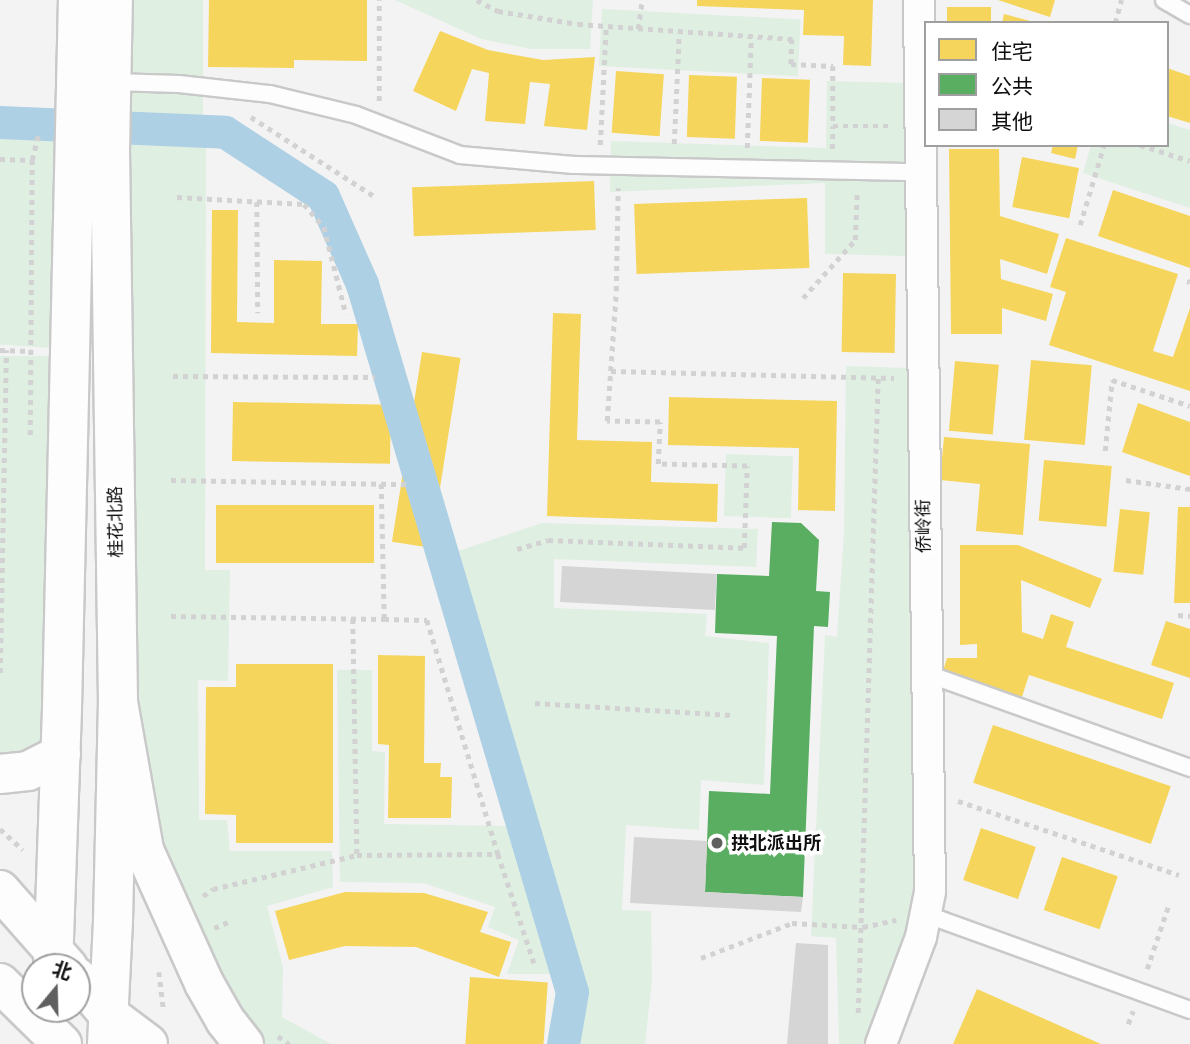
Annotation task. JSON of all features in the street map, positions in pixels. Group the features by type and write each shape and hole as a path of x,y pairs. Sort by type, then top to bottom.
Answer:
{"main road":[{"name":"桂花北路","path":"78,0 100,91"},
{"name":"桂花北路","path":"63,953 61,754 93,152 113,0"},
{"name":"桂花北路","path":"93,152 118,702 107,1029"},
{"path":"118,702 144,850 199,973 225,1020 258,1039"},
{"path":"0,774 28,771 61,754"},
{"path":"0,890 53,953"},
{"path":"0,983 54,1033"},
{"path":"91,1006 107,1029 148,1044"}],"street":[{"name":"侨岭街","path":"881,1044 920,937 930,892 925,673 919,0"}],"lane":[{"path":"1164,0 1190,15"},
{"path":"100,91 206,88 270,94 379,124 460,155 599,166 921,172"},
{"path":"925,673 1190,768"},
{"path":"925,914 1190,1010"}],"path":[{"path":"379,0 379,124"},
{"path":"477,0 498,11 606,27 792,39 791,64 833,66 833,126 920,127"},
{"path":"638,29 642,0"},
{"path":"1116,21 1121,0"},
{"path":"599,166 606,27"},
{"path":"673,167 679,33"},
{"path":"746,169 751,37"},
{"path":"206,88 374,196"},
{"path":"1080,225 1103,147"},
{"path":"1146,147 1190,161"},
{"path":"0,159 32,160 31,351"},
{"path":"517,549 548,540 744,548 747,466 658,464 660,422 607,421 618,166"},
{"path":"803,298 855,240 858,171"},
{"path":"177,197 303,204 324,227 346,314"},
{"path":"257,202 258,313"},
{"path":"0,674 6,350"},
{"path":"611,371 923,379"},
{"path":"173,376 375,377"},
{"path":"858,1016 863,927 878,378"},
{"path":"1105,451 1112,380 1190,406"},
{"path":"171,480 408,484"},
{"path":"1126,480 1190,489"},
{"path":"381,484 384,619"},
{"path":"1178,615 1190,616"},
{"path":"171,616 427,620 534,963"},
{"path":"353,619 357,855"},
{"path":"535,703 732,715"},
{"path":"928,791 1180,875"},
{"path":"202,897 213,889 357,855 498,854"},
{"path":"1128,1024 1169,904"},
{"path":"701,958 792,923 863,927 925,914"},
{"path":"258,1039 289,1044"}],"green space":[{"path":"123,0 203,0 203,118 123,118"},
{"path":"395,0 593,0 590,49 532,49 481,39"},
{"path":"602,9 801,19 798,76 599,66"},
{"path":"827,81 907,83 905,256 825,254 825,183 610,192 611,141 826,148"},
{"path":"1169,124 1190,130 1190,208 1083,173 1090,147 1169,147"},
{"path":"0,132 65,137 50,348 0,345"},
{"path":"122,139 206,141 205,570 230,570 228,681 198,680 199,820 227,820 230,851 332,851 333,887 267,906 283,967 282,1017 331,1044 256,1044 153,849 130,700"},
{"path":"0,356 68,356 57,752 0,769"},
{"path":"846,366 911,368 914,887 909,934 866,1044 839,1044 836,938 811,936 825,635 837,637 844,532"},
{"path":"726,454 793,456 791,518 724,516"},
{"path":"542,523 758,529 756,567 554,559 554,608 707,614 705,636 769,643 764,785 701,780 699,830 626,825 622,910 651,911 652,980 645,1044 579,1044 589,993 455,552"},
{"path":"337,670 372,670 372,751 385,752 384,824 512,826 558,974 507,974 519,940 488,927 495,907 423,883 340,882"}],"building: 住宅":[{"path":"209,0 367,0 367,61 294,60 294,68 208,67"},
{"path":"697,0 873,0 871,66 843,65 844,36 803,35 804,10 697,6"},
{"path":"998,0 1055,0 1050,17"},
{"path":"947,7 991,7 991,21 947,21"},
{"path":"1004,14 1030,21 1002,21"},
{"path":"440,31 488,50 543,60 595,57 587,130 544,126 550,84 530,82 525,124 485,121 489,73 472,69 456,111 413,91"},
{"path":"1169,69 1190,76 1190,123 1169,117"},
{"path":"616,71 664,74 660,136 612,133"},
{"path":"689,75 737,77 735,139 687,137"},
{"path":"762,78 810,80 808,143 760,141"},
{"path":"1052,147 1078,147 1075,159 1051,153"},
{"path":"949,149 999,149 1000,216 1059,234 1047,274 1000,259 1001,279 1053,294 1046,321 1002,308 1002,334 951,334"},
{"path":"1022,157 1079,168 1069,218 1012,207"},
{"path":"594,181 596,230 414,236 412,187"},
{"path":"1113,190 1190,216 1190,268 1098,236"},
{"path":"807,198 809,268 637,274 634,204"},
{"path":"212,210 238,210 237,322 274,323 274,260 322,261 321,324 358,324 357,356 211,353"},
{"path":"1066,238 1178,274 1153,351 1173,357 1190,308 1190,391 1049,345 1066,292 1050,287"},
{"path":"843,273 896,274 895,353 842,352"},
{"path":"553,313 581,314 577,440 652,442 651,482 718,484 717,522 547,516"},
{"path":"422,352 461,358 430,548 392,542"},
{"path":"1031,360 1092,365 1085,445 1024,440"},
{"path":"955,361 999,365 993,435 949,431"},
{"path":"669,397 837,401 835,511 798,510 799,448 668,445"},
{"path":"233,402 391,405 390,464 232,461"},
{"path":"1138,403 1190,422 1190,476 1122,452"},
{"path":"944,437 1030,444 1023,535 976,531 980,484 940,480"},
{"path":"1044,460 1112,466 1106,527 1039,521"},
{"path":"216,505 374,505 374,563 216,563"},
{"path":"1178,507 1190,507 1190,603 1174,603"},
{"path":"1120,509 1150,512 1143,575 1113,572"},
{"path":"960,545 1018,545 1102,579 1090,608 1021,580 1022,632 1043,639 1051,614 1074,622 1066,647 1174,683 1162,719 1029,675 1021,700 942,674 947,658 977,658 977,644 960,645"},
{"path":"1166,621 1190,629 1190,678 1151,665"},
{"path":"378,655 425,656 424,763 441,763 440,777 452,777 451,818 388,818 389,745 378,744"},
{"path":"236,664 333,664 333,843 236,843 236,815 205,814 206,687 236,687"},
{"path":"993,725 1171,786 1151,844 973,783"},
{"path":"981,828 1036,847 1018,899 963,880"},
{"path":"1062,857 1118,876 1100,929 1044,910"},
{"path":"345,892 424,893 488,912 480,932 511,942 499,977 416,947 345,946 289,960 275,911"},
{"path":"470,977 548,982 544,1044 465,1044"},
{"path":"977,989 1101,1044 953,1044"}],"building: 公共":[{"path":"772,522 801,523 819,540 816,591 830,592 828,627 814,626 803,897 705,892 709,791 770,794 777,636 715,633 717,574 769,576"}],"building: 其他":[{"path":"562,566 717,574 715,610 560,602"},
{"path":"634,837 707,841 705,892 803,897 801,912 630,903"},
{"path":"796,943 828,945 828,1044 787,1044"}],"waterway":[{"path":"0,122 225,132 323,196 362,284 572,992 563,1044"}],"place":[{"name":"拱北派出所","path":"717,843"}]}
